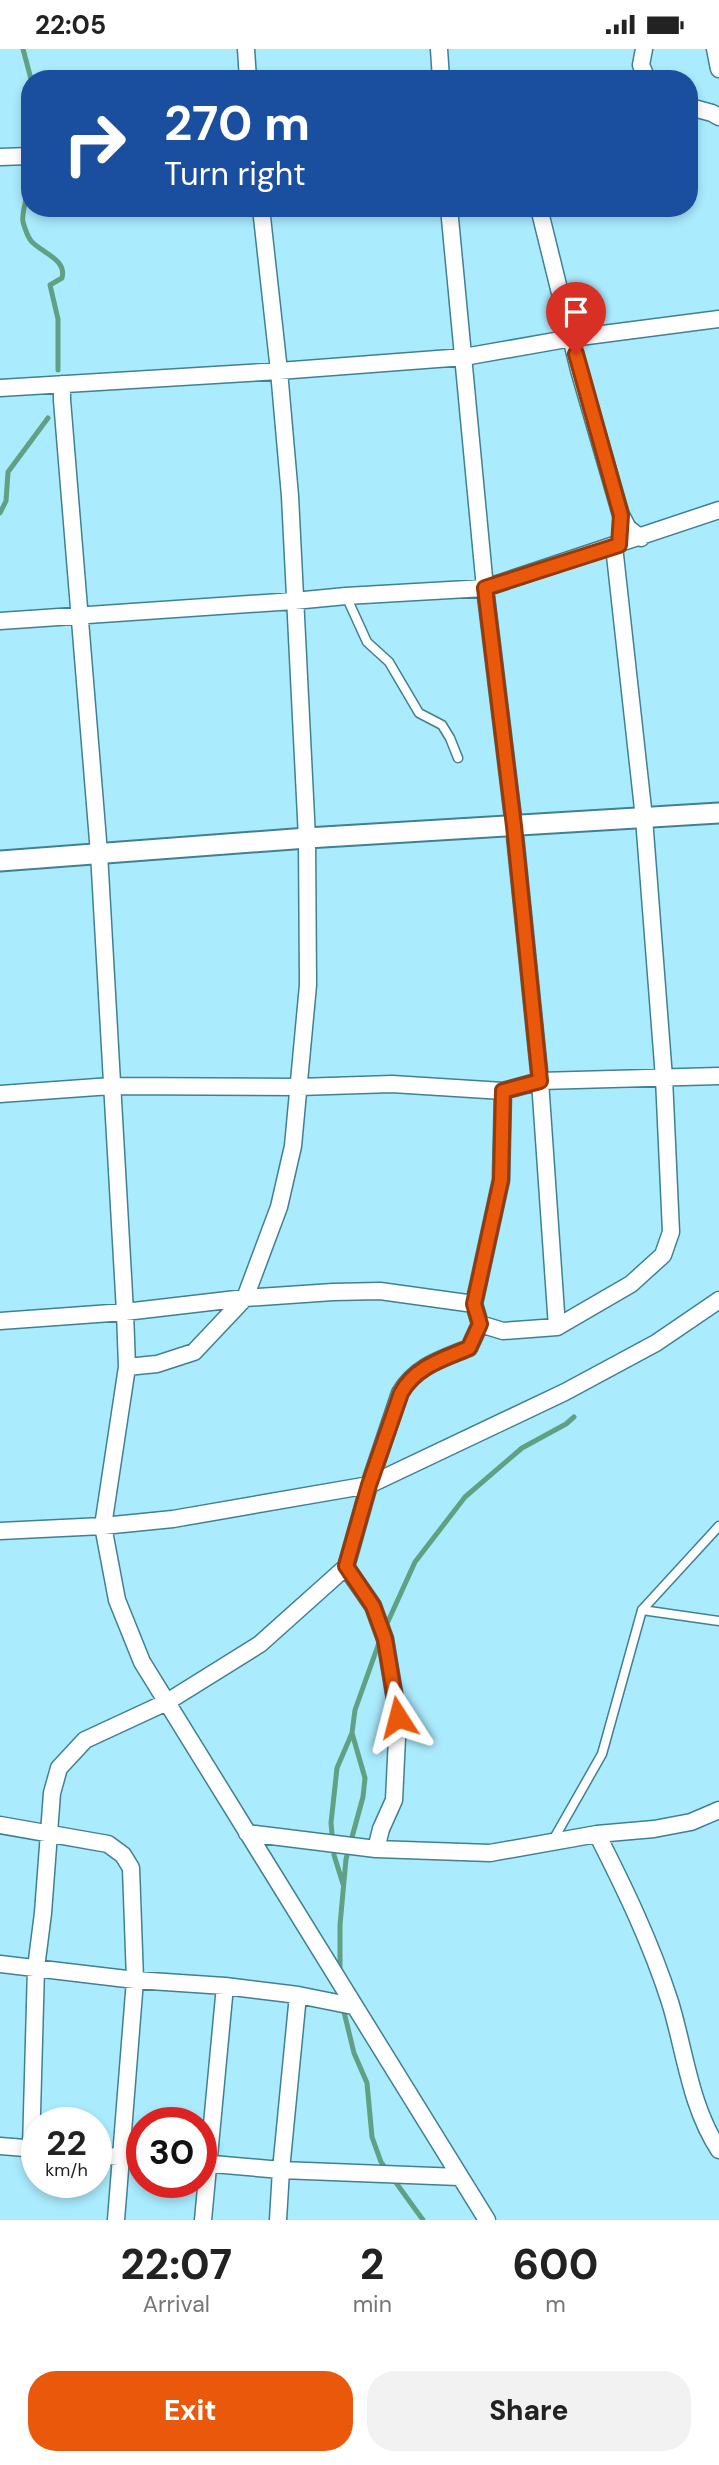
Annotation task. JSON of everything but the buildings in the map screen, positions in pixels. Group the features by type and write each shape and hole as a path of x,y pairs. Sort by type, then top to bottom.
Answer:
{"street":[{"path":"246,49 247,70"},
{"path":"439,49 440,70"},
{"path":"643,70 641,65 644,49"},
{"path":"715,49 719,69"},
{"path":"698,110 719,117"},
{"path":"0,157 21,156"},
{"path":"127,1367 158,1364 194,1352 245,1298 279,1207 293,1146 308,985 307,838 290,496 262,217"},
{"path":"450,217 485,588 514,826 540,1081 558,1327"},
{"path":"541,217 579,370 621,515 628,528 641,538"},
{"path":"0,388 464,357 572,338 719,320"},
{"path":"62,384 99,853 125,1312 127,1367 103,1526 117,1600 142,1662 486,2220"},
{"path":"0,621 485,588 719,510"},
{"path":"480,1324 503,1331 558,1327 631,1284 663,1255 671,1232 664,1078 645,818 617,546 621,515"},
{"path":"0,861 307,838 719,813"},
{"path":"0,1094 111,1086 299,1087 392,1084 503,1091 540,1081 719,1076"},
{"path":"34,2107 36,1968 52,1793 59,1768 85,1740 167,1702 260,1644 346,1566 369,1485 396,1405 408,1380 420,1370 469,1348 480,1324 474,1304 501,1180 503,1091"},
{"path":"0,1321 125,1312 245,1298 380,1291 474,1304"},
{"path":"0,1531 103,1526 173,1519 369,1485 565,1392 656,1343 719,1300"},
{"path":"346,1566 373,1606 385,1639 398,1717 394,1800 381,1829 376,1849"},
{"path":"247,1833 376,1849 490,1853 597,1834 654,1829 691,1822 719,1809"},
{"path":"0,1825 108,1844 123,1855 131,1868 135,1980 116,2220"},
{"path":"597,1834 657,1960 694,2096 719,2150"},
{"path":"0,1964 135,1980 225,1986 298,1995 353,2006"},
{"path":"211,2107 225,1986"},
{"path":"278,2220 298,1995"},
{"path":"0,2146 21,2148"},
{"path":"112,2156 126,2157"},
{"path":"217,2165 459,2177"},
{"path":"203,2220 204,2198"}],"lane":[{"path":"346,596 367,642 389,662 419,713 442,725 458,758"},
{"path":"551,1843 602,1754 642,1610 719,1526"},
{"path":"642,1610 719,1621"}],"waterway":[{"path":"23,49 29,70"},
{"path":"23,217 29,238 53,257 63,272 62,278 50,285 58,319 58,370"},
{"path":"0,513 6,501 8,472 48,418"},
{"path":"385,1628 415,1562 465,1497 522,1448 574,1417"},
{"path":"340,1974 340,1925 346,1859 363,1797 365,1778 352,1733 355,1710 380,1640"},
{"path":"343,1884 334,1855 331,1823 337,1768 352,1733"},
{"path":"343,2008 354,2053 367,2083 372,2137 381,2162 423,2220"}],"route":[{"path":"398,1717 385,1639 373,1606 346,1566 391,1418 408,1380 420,1370 469,1348 480,1324 474,1304 501,1180 503,1091 540,1081 514,826 485,588 619,545 621,515 576,354"}]}
